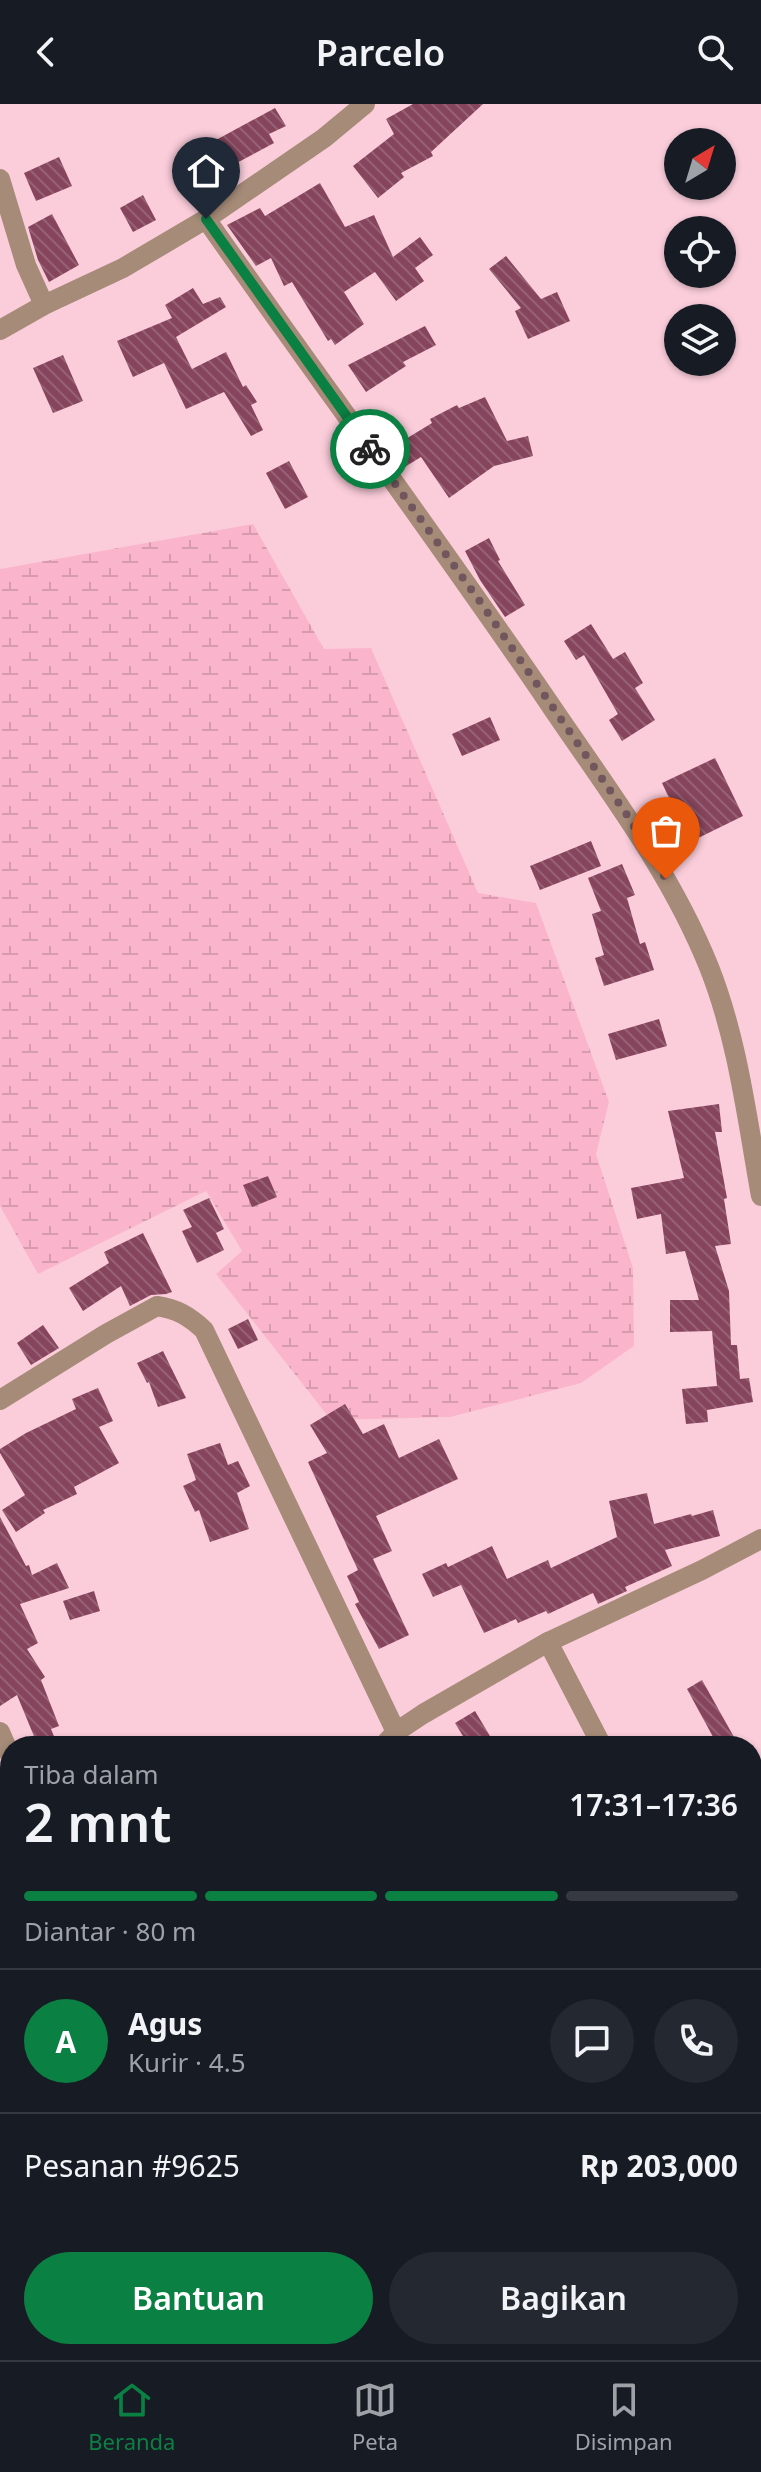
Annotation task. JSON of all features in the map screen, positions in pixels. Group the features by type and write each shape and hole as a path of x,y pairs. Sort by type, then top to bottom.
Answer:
{"street":[{"path":"0,330 44,305 123,268 206,219 324,138 365,104"},
{"path":"0,179 26,265 44,305"},
{"path":"206,219 481,603 627,815 682,905 721,998 735,1053 761,1196"},
{"path":"0,1400 157,1306 178,1311 194,1320 204,1330 388,1736"},
{"path":"394,1736 548,1642 761,1539"},
{"path":"548,1642 597,1736"}],"green space":[{"path":"253,524 324,649 371,648 478,893 536,903 609,1102 596,1154 633,1268 634,1346 581,1383 450,1417 331,1420 216,1274 242,1251 206,1191 38,1274 0,1206 0,569"}],"building":[{"path":"413,104 483,104 431,152 433,156 401,173 404,177 378,198 353,166 394,134 386,119"},
{"path":"275,108 286,126 269,134 274,143 231,166 216,140"},
{"path":"59,157 72,186 36,201 24,173"},
{"path":"320,183 345,227 374,215 393,257 420,237 433,255 415,268 424,281 396,301 375,272 344,292 364,324 335,345 331,339 328,341 292,282 284,286 271,258 256,266 227,225 260,208 265,216"},
{"path":"143,195 156,220 133,232 120,208"},
{"path":"52,214 79,265 49,282 38,260 28,227"},
{"path":"506,256 541,299 557,292 570,321 528,339 515,311 521,308 489,269"},
{"path":"193,288 203,304 220,297 226,307 176,337 192,369 226,352 243,387 246,385 257,402 251,405 263,430 251,436 224,392 186,409 164,363 133,377 117,341 172,318 165,305"},
{"path":"425,326 436,345 403,362 406,366 366,392 348,365"},
{"path":"63,355 83,401 53,413 33,368"},
{"path":"485,397 507,441 528,436 533,456 494,466 449,498 421,457 403,468 391,448 432,423 430,419 457,405 459,408"},
{"path":"289,461 308,497 285,509 266,473"},
{"path":"489,538 498,561 525,605 505,617 465,551"},
{"path":"591,624 613,659 625,652 643,683 635,688 655,720 622,741 609,720 618,714 584,655 576,660 564,641"},
{"path":"490,717 500,740 462,756 452,734"},
{"path":"715,758 743,816 690,842 662,783"},
{"path":"591,841 601,866 540,890 530,866"},
{"path":"622,864 635,895 627,898 640,944 645,942 654,970 604,986 595,958 604,955 592,914 601,911 588,878"},
{"path":"659,1019 667,1046 616,1060 608,1034"},
{"path":"719,1104 722,1132 715,1132 727,1198 724,1199 731,1244 715,1246 729,1291 731,1345 737,1345 740,1379 749,1378 753,1402 707,1410 708,1422 686,1424 682,1389 717,1386 712,1331 670,1332 670,1300 699,1300 685,1251 666,1254 661,1214 637,1219 631,1188 684,1178 668,1111"},
{"path":"268,1176 277,1197 252,1207 243,1185"},
{"path":"209,1198 224,1229 216,1233 224,1250 197,1263 182,1231 192,1227 183,1210"},
{"path":"143,1233 172,1292 151,1295 130,1306 121,1286 83,1311 69,1288 109,1263 104,1252"},
{"path":"248,1319 258,1340 238,1349 228,1329"},
{"path":"43,1325 59,1348 31,1365 17,1343"},
{"path":"163,1351 186,1398 158,1407 149,1382 137,1363"},
{"path":"98,1388 113,1421 99,1427 119,1463 74,1487 77,1494 43,1510 45,1513 16,1532 2,1510 25,1495 0,1449 76,1409 72,1399"},
{"path":"345,1404 363,1434 384,1424 399,1458 439,1439 458,1479 376,1516 392,1551 373,1559 409,1635 379,1649 355,1604 359,1602 347,1576 358,1570 308,1462 327,1453 310,1425"},
{"path":"220,1443 228,1465 238,1461 250,1486 237,1493 249,1529 210,1542 199,1510 195,1512 183,1486 196,1480 187,1454"},
{"path":"647,1493 654,1524 713,1510 720,1536 665,1550 672,1566 625,1587 627,1591 598,1604 593,1593 548,1614 546,1611 518,1623 516,1619 484,1633 461,1585 433,1597 422,1574 446,1563 448,1567 492,1546 507,1579 548,1560 551,1568 617,1537 609,1501"},
{"path":"0,1517 32,1575 57,1563 69,1588 20,1604 38,1643 27,1649 45,1677 41,1680 59,1726 51,1729 54,1736 34,1736 17,1695 0,1706"},
{"path":"94,1591 100,1611 70,1620 63,1601"},
{"path":"702,1680 733,1736 713,1736 687,1689"},
{"path":"475,1711 490,1736 463,1736 455,1723"}],"way so far":[{"path":"370,449 627,815 666,879"}],"route":[{"path":"206,219 370,449"}]}
